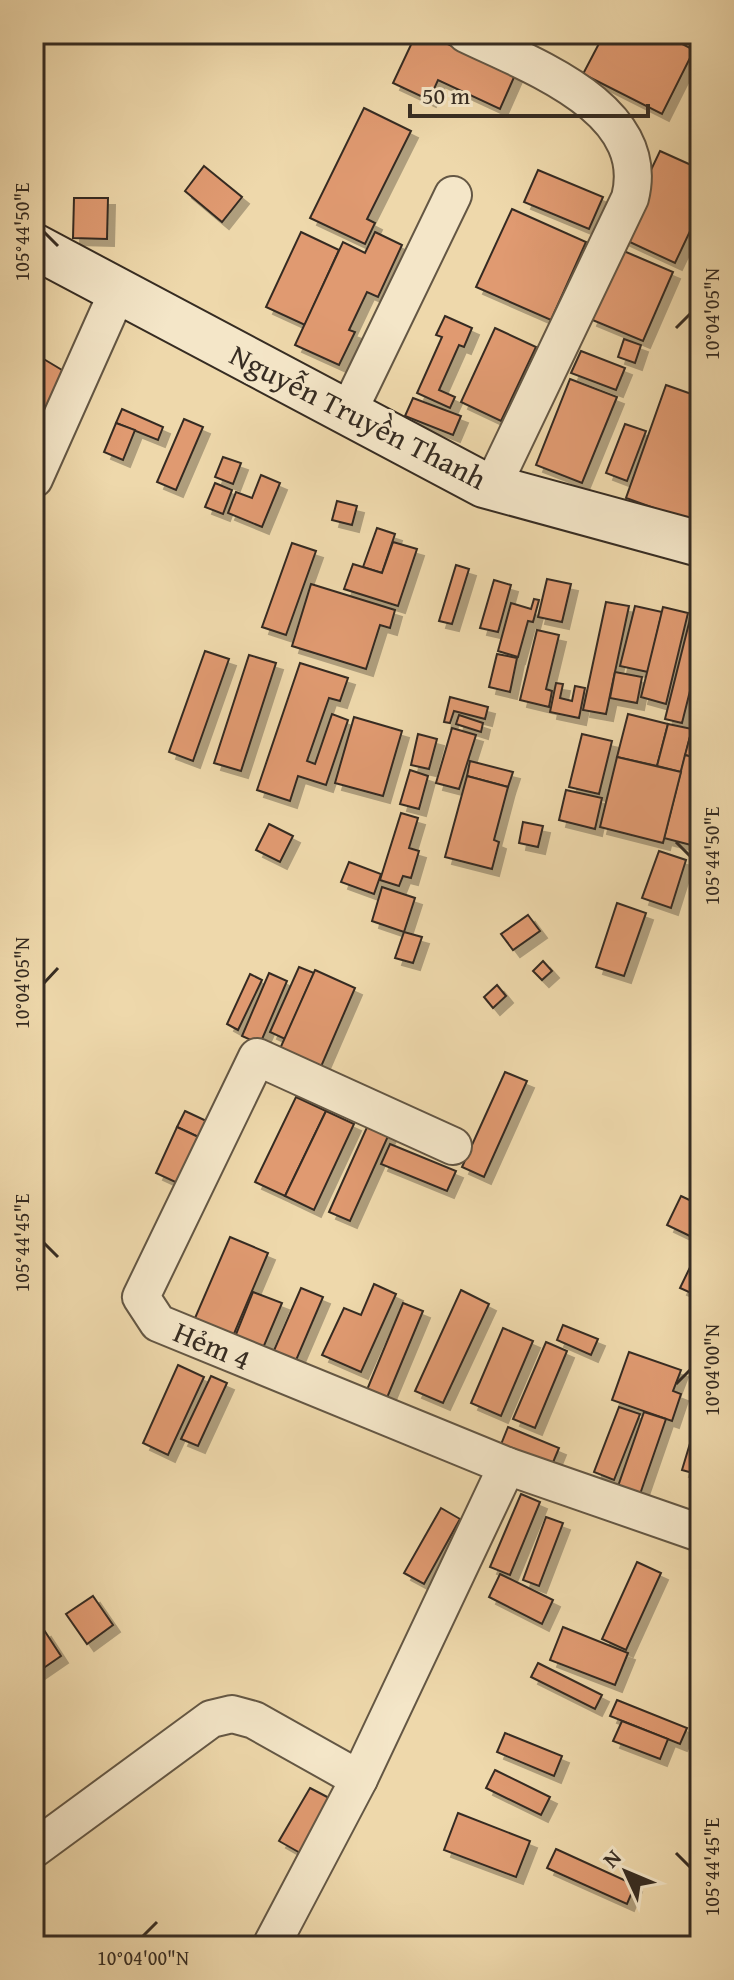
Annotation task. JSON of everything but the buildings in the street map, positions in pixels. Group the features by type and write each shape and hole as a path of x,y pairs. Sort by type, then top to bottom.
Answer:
{"street":[{"path":"466,34 561,80 606,114 634,157 636,176 630,198 492,487"},
{"path":"348,412 453,195"},
{"name":"Nguyễn Truyền Thanh","path":"34,246 492,487 700,544"},
{"path":"34,479 118,291"},
{"name":"Hẻm 4","path":"453,1146 257,1057 141,1297 158,1323 507,1466 700,1533"},
{"path":"271,1946 359,1779 507,1466"},
{"path":"34,1849 211,1719 232,1714 254,1720 359,1779"}]}
